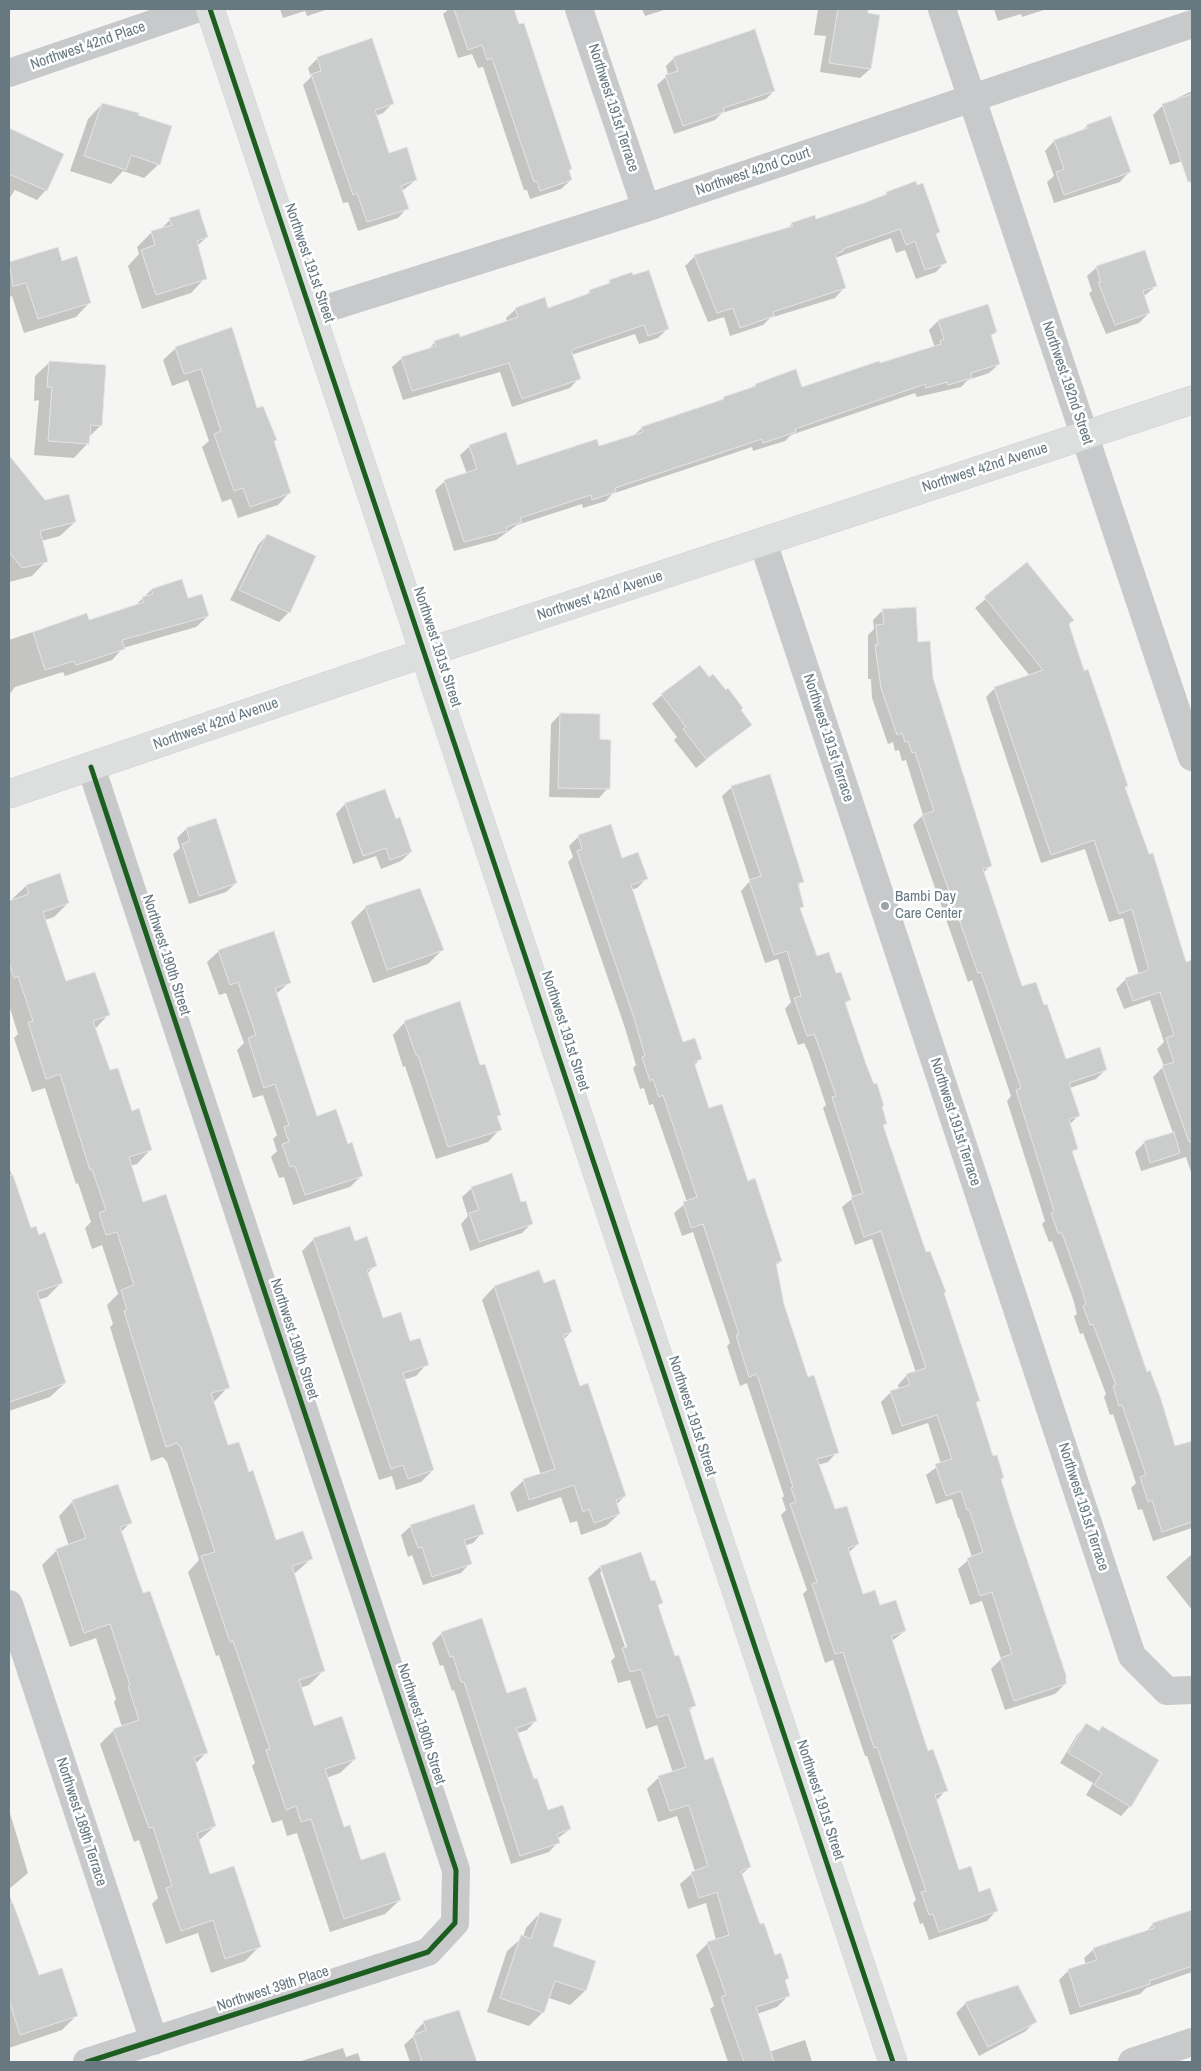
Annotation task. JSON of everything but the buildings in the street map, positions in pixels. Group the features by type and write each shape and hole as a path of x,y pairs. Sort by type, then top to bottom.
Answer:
{"street":[{"name":"Northwest 42nd Place","path":"9,73 196,9"},
{"name":"Northwest 191st Street","path":"210,9 894,2062"},
{"name":"Northwest 191st Terrace","path":"580,9 646,208"},
{"name":"Northwest 192nd Street","path":"942,9 1192,757"},
{"name":"Northwest 42nd Court","path":"312,313 646,208 1192,24"},
{"name":"Northwest 42nd Avenue","path":"9,794 1192,400"},
{"name":"Northwest 191st Terrace","path":"763,542 1132,1656 1180,1691"},
{"name":"Northwest 190th Street","path":"91,766 456,1870 455,1923"},
{"name":"Northwest 189th Terrace","path":"9,1604 154,2041"},
{"name":"Northwest 39th Place","path":"87,2062 428,1952 455,1923"},
{"path":"1132,2062 1192,2042"}],"cycle path":[{"path":"210,9 893,2062"},
{"path":"87,2062 428,1952 455,1923 456,1870 91,767"}],"place":[{"name":"Bambi Day Care Center","path":"885,906"}]}
